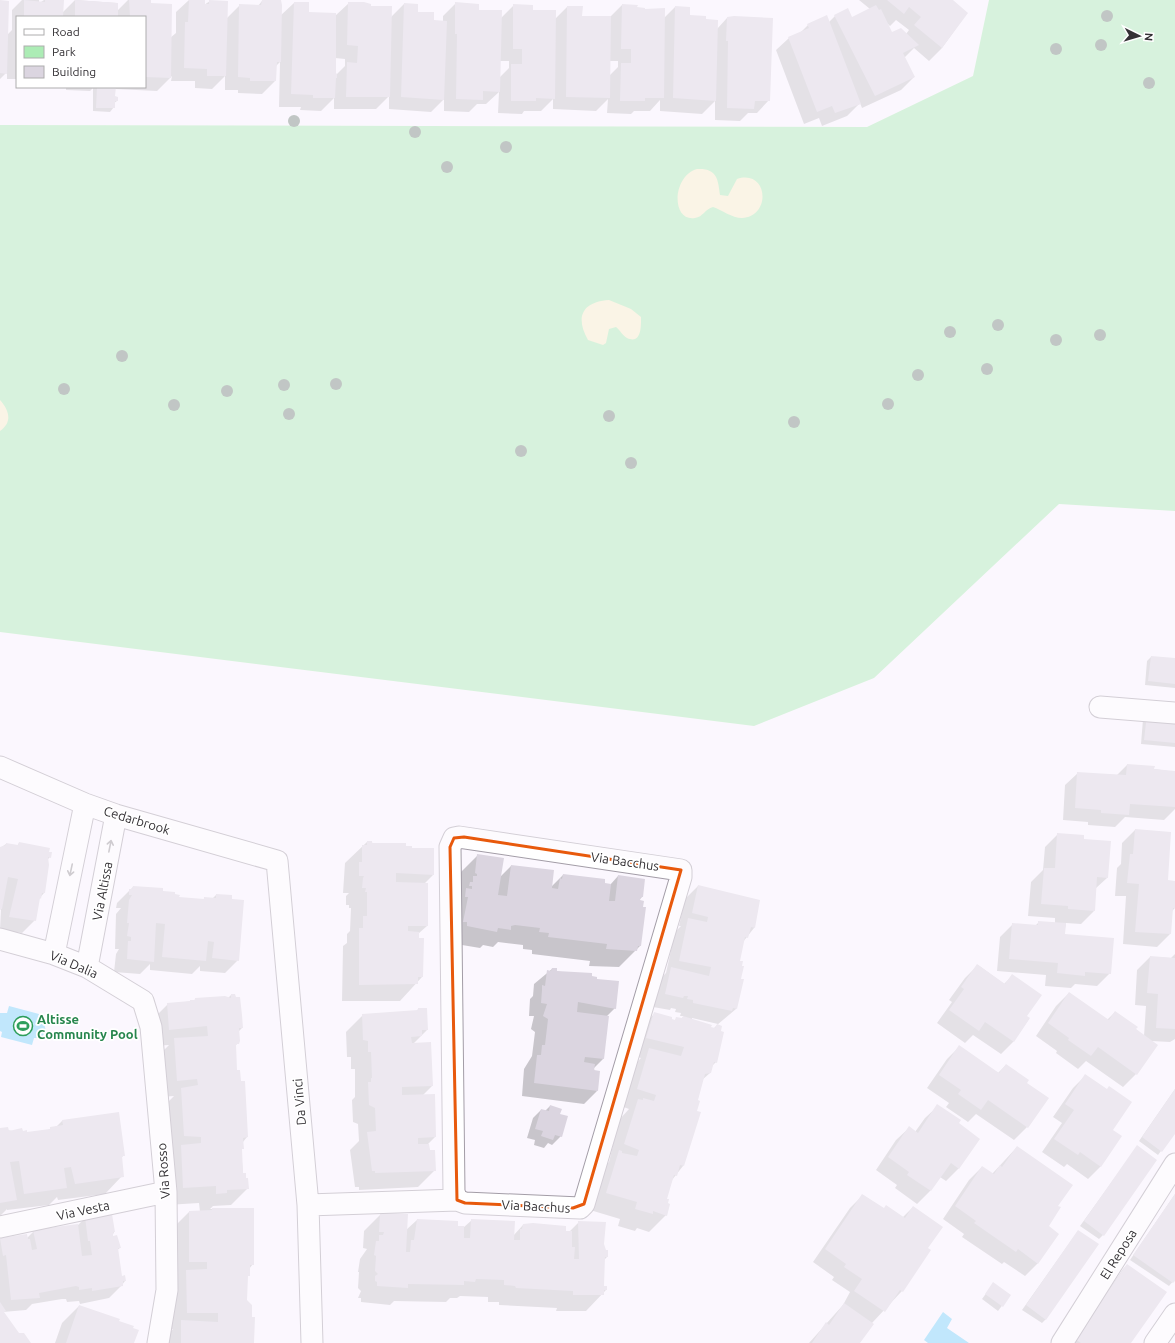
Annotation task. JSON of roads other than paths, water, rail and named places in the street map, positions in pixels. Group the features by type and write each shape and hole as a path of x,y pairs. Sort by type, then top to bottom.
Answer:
{"street":[{"path":"1100,707 1175,713"},
{"name":"Cedarbrook","path":"0,767 85,804 116,815 277,861"},
{"path":"54,954 85,804"},
{"name":"Via Altissa","path":"87,967 116,815"},
{"name":"Via Bacchus","path":"308,1205 456,1200 465,1203 580,1208 584,1204 681,877 681,870 464,837 454,838 450,847 454,1192 456,1200"},
{"name":"Da Vinci","path":"277,861 308,1205 312,1343"},
{"name":"Via Dalia","path":"0,939 54,954 87,967 143,1001"},
{"name":"Via Rosso","path":"143,1001 151,1027 166,1192 167,1290 158,1343"},
{"name":"El Reposa","path":"1062,1343 1175,1164"},
{"name":"Via Vesta","path":"0,1227 166,1192"},
{"path":"1155,1343 1175,1314"}],"water":[{"name":"Altisse Community Pool","path":"9,1006 39,1014 38,1020 44,1024 46,1031 41,1038 34,1038 32,1045 1,1037 2,1032 0,1031 0,1013 7,1013"},
{"path":"943,1312 952,1319 947,1328 969,1343 928,1343 924,1340"}],"place":[{"name":"Altisse Community Pool","path":"23,1026"}]}
